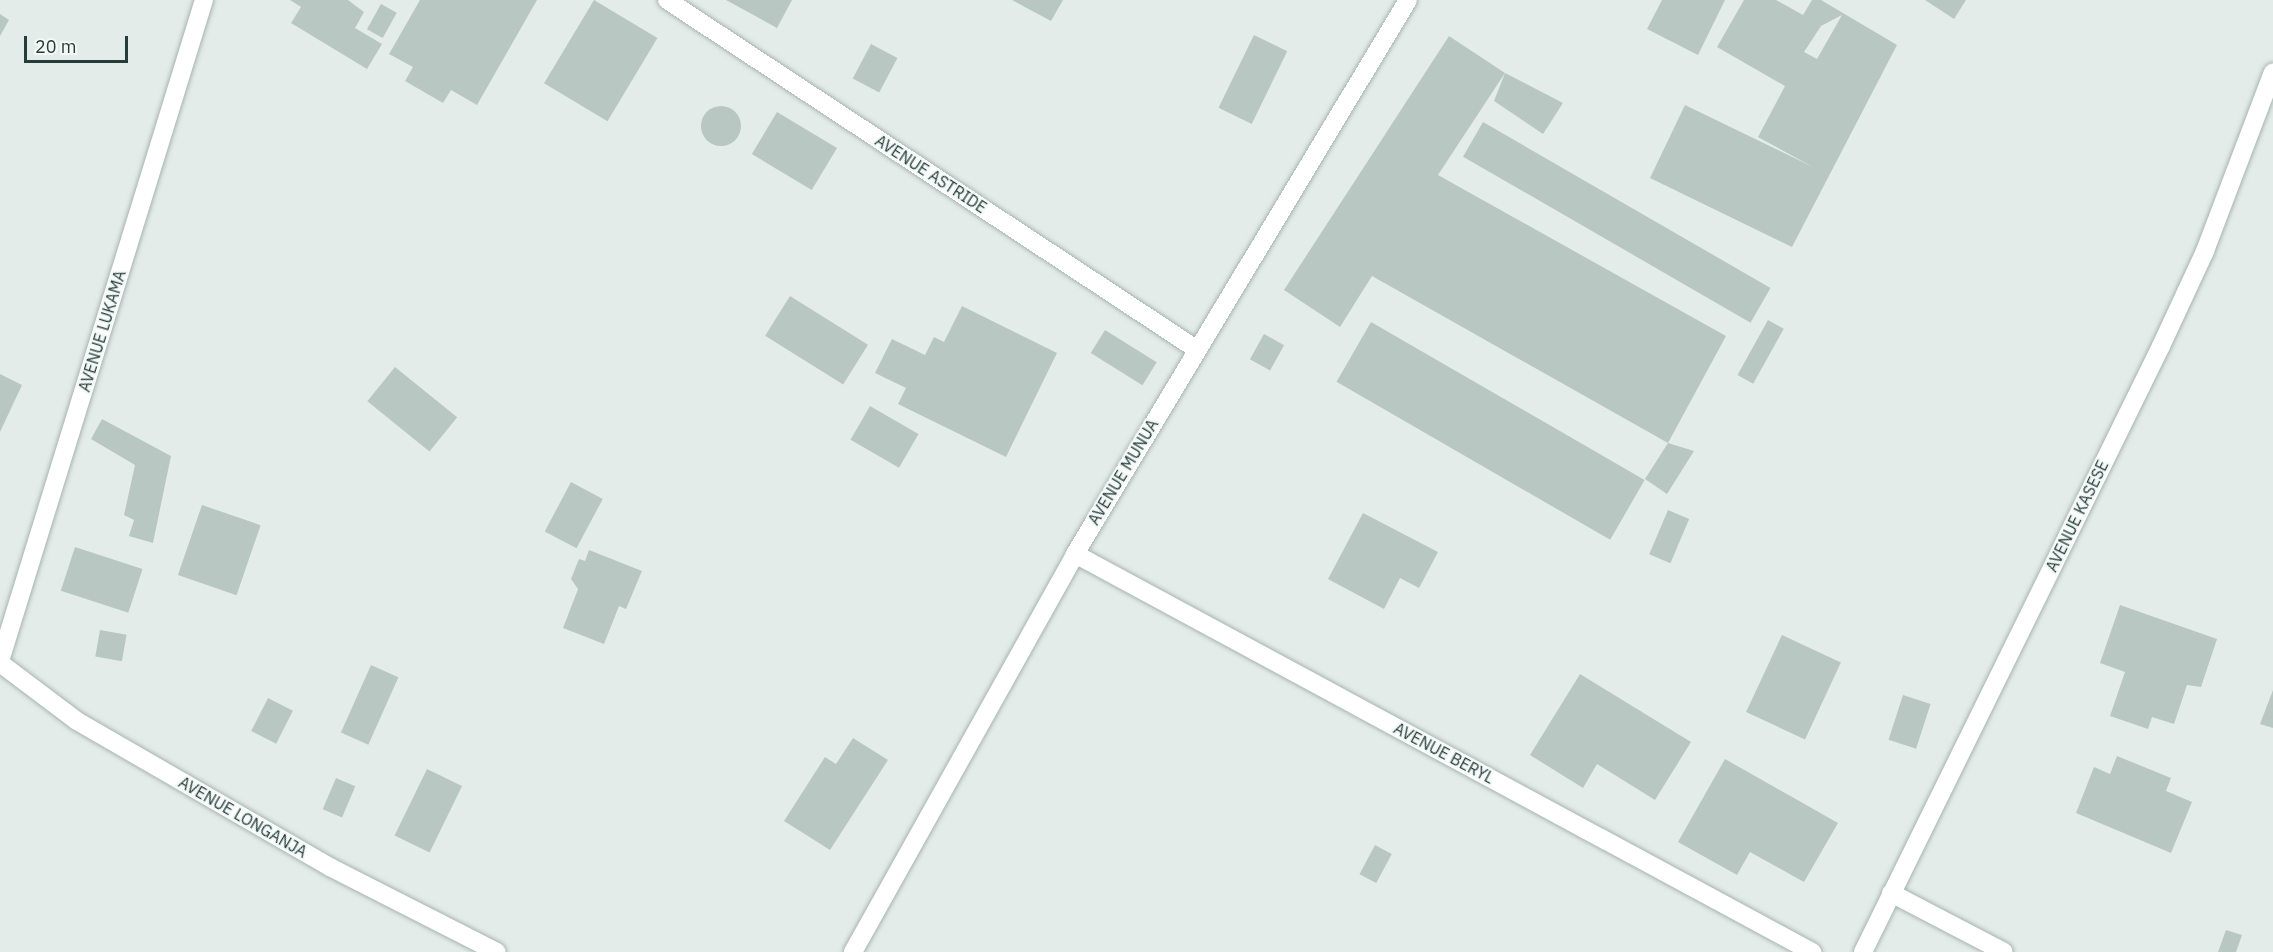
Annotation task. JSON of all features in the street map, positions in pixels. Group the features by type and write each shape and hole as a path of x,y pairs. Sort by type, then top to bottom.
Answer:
{"street":[{"name":"AVENUE LUKAMA","path":"0,662 204,0"},
{"name":"AVENUE ASTRIDE","path":"667,0 1196,349"},
{"name":"AVENUE MUNUA","path":"853,952 1075,554 1196,349 1408,0"},
{"name":"AVENUE KASESE","path":"1863,952 2161,346 2205,251 2273,72"},
{"name":"AVENUE BERYL","path":"1075,554 1812,952"},
{"name":"AVENUE LONGANJA","path":"0,662 77,722 330,867 497,952"},
{"path":"1891,893 2004,952"}],"building":[{"path":"290,0 348,0 364,12 355,28 382,44 367,69 291,23 301,7"},
{"path":"420,0 537,0 477,105 451,90 443,103 405,81 413,67 389,54"},
{"path":"594,0 657,38 607,121 544,83"},
{"path":"726,0 792,0 777,28"},
{"path":"1012,0 1063,0 1051,21"},
{"path":"1662,0 1725,0 1698,55 1647,29"},
{"path":"1744,0 1776,0 1803,15 1812,0 1821,0 1897,45 1792,247 1650,178 1685,105 1813,167 1758,137 1785,86 1717,47","holes":["1842,15 1817,59 1804,52 1821,26"]},
{"path":"1925,0 1966,0 1954,19"},
{"path":"381,4 397,13 383,38 367,29"},
{"path":"0,14 9,20 0,36"},
{"path":"1254,35 1287,51 1252,124 1218,108"},
{"path":"1449,36 1505,73 1438,175 1726,336 1668,443 1372,276 1340,327 1284,290"},
{"path":"871,44 897,58 879,93 853,78"},
{"path":"1505,73 1563,103 1543,134 1494,101"},
{"path":"721,106 729,107 735,112 740,118 740,134 735,140 729,145 721,146 713,145 707,140 702,134 701,126 702,118 707,112 713,107"},
{"path":"777,112 837,148 812,190 752,154"},
{"path":"1483,122 1771,288 1751,323 1463,157"},
{"path":"790,296 868,345 843,385 765,336"},
{"path":"962,306 1057,353 1006,457 898,404 906,388 875,373 892,339 925,355 934,337 944,342"},
{"path":"1768,320 1784,329 1753,384 1737,375"},
{"path":"1371,322 1645,480 1610,540 1336,382"},
{"path":"1105,330 1157,362 1142,385 1091,353"},
{"path":"1264,334 1284,345 1270,371 1250,359"},
{"path":"395,367 457,417 429,452 367,401"},
{"path":"0,374 22,385 0,432"},
{"path":"870,406 918,434 899,468 850,440"},
{"path":"102,419 171,456 153,543 129,536 134,520 124,515 135,465 91,439"},
{"path":"1668,443 1694,451 1667,494 1645,479"},
{"path":"571,482 603,499 576,548 545,531"},
{"path":"202,505 261,525 237,595 178,575"},
{"path":"1668,510 1689,519 1670,563 1649,554"},
{"path":"1363,513 1438,552 1419,588 1400,578 1384,609 1328,579"},
{"path":"75,547 143,569 128,613 61,591"},
{"path":"589,550 642,571 626,609 619,606 604,644 563,628 578,589 571,579 579,559 585,561"},
{"path":"2120,605 2217,639 2201,687 2187,685 2174,724 2152,717 2148,729 2110,716 2125,672 2100,663"},
{"path":"100,630 127,635 122,661 95,657"},
{"path":"1782,635 1841,662 1805,740 1746,712"},
{"path":"371,665 398,677 368,745 341,733"},
{"path":"1580,674 1691,742 1655,800 1597,764 1583,788 1530,755"},
{"path":"2273,690 2273,728 2260,724"},
{"path":"1903,695 1931,704 1916,749 1888,740"},
{"path":"268,698 293,711 276,744 251,731"},
{"path":"853,738 888,760 830,850 784,821 825,757 836,764"},
{"path":"2117,756 2171,778 2166,791 2192,802 2171,853 2076,813 2094,767 2110,774"},
{"path":"1725,759 1838,823 1804,882 1750,852 1737,875 1678,842"},
{"path":"427,769 462,786 430,853 395,836"},
{"path":"336,778 355,786 342,818 323,809"},
{"path":"1375,845 1392,854 1376,883 1360,874"},
{"path":"2226,930 2242,935 2236,952 2218,952"}]}
